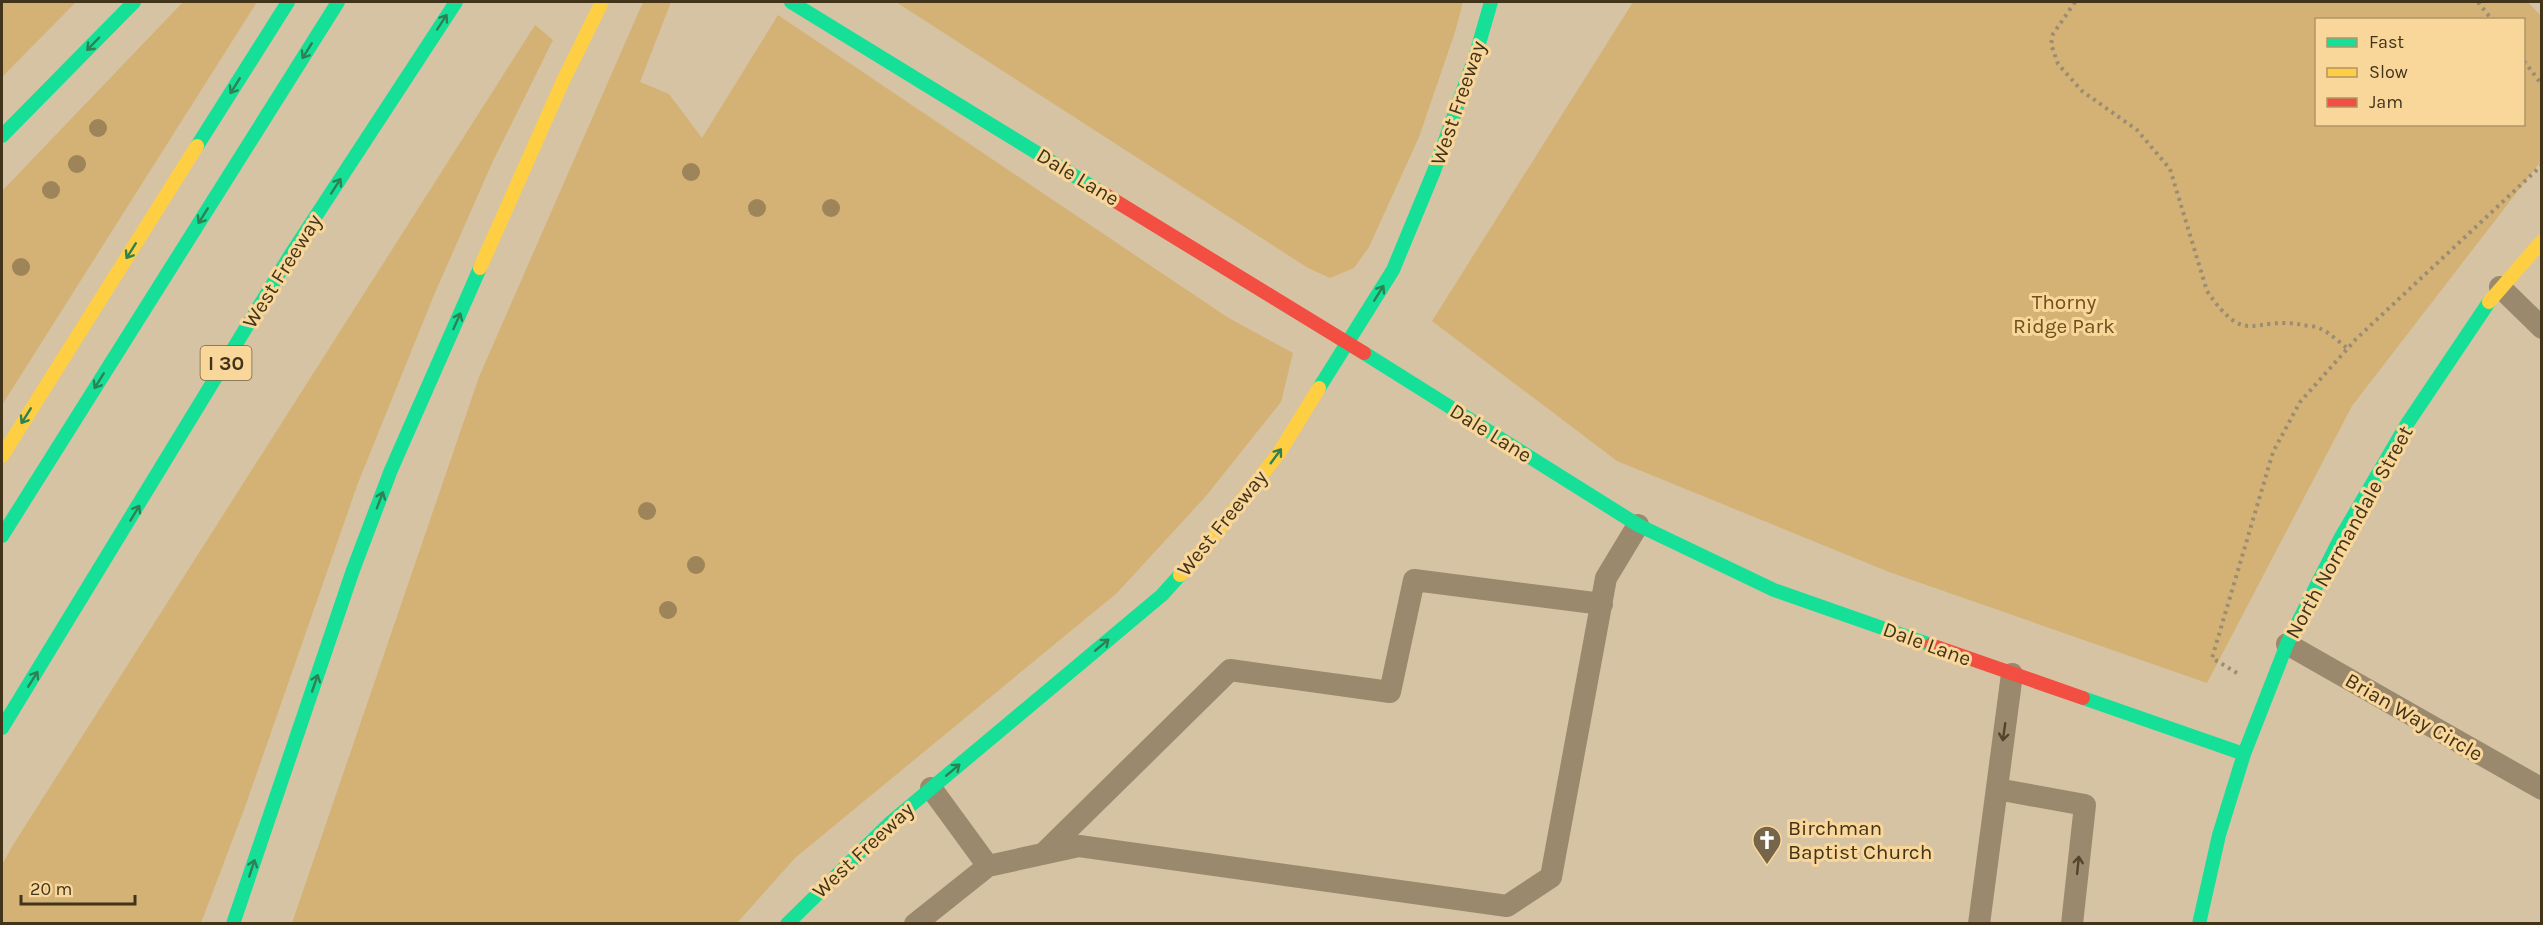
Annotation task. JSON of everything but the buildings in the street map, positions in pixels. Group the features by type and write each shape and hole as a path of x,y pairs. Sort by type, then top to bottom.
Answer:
{"main road":[{"path":"2,136 134,2"},
{"path":"2,456 288,2"},
{"path":"2,537 338,2"},
{"name":"West Freeway","path":"2,728 291,255 456,2"},
{"path":"233,924 353,570 391,470 563,81 602,2"},
{"name":"Dale Lane","path":"791,2 1348,343 1638,525 1774,590 2244,754"},
{"name":"West Freeway","path":"787,924 891,822 1162,595 1205,547 1279,453 1398,259 1438,160 1476,54 1491,2"},
{"name":"North Normandale Street","path":"2199,924 2219,835 2244,754 2288,644 2341,537 2407,424 2500,287 2541,241"}],"lane":[{"path":"2500,287 2541,328"},
{"path":"915,924 988,866 1079,846 1507,906 1551,877 1606,578 1638,525"},
{"path":"1043,854 1230,670 1390,692 1414,580 1602,604"},
{"name":"Brian Way Circle","path":"2288,644 2541,789"},
{"path":"1979,924 2012,674"},
{"path":"931,788 988,866"},
{"path":"1997,789 2085,805 2072,924"}],"path":[{"path":"2075,2 2054,34 2051,44 2058,64 2082,91 2137,130 2170,169 2207,291 2216,304 2229,319 2239,325 2253,328 2297,324 2320,328 2347,348"},
{"path":"2478,2 2490,18"},
{"path":"2525,65 2541,85"},
{"path":"2268,693 2212,658 2272,452 2300,402 2347,348 2541,165"}],"green space":[{"path":"2,2 76,2 2,77"},
{"path":"183,2 257,2 2,405 2,191"},
{"path":"643,2 671,2 640,82 669,94 702,138 778,15 1227,317 1293,353 1281,402 1206,496 1117,593 795,858 737,923 292,923 479,377"},
{"path":"896,2 1463,2 1419,137 1369,247 1354,268 1330,278 1308,268"},
{"name":"Thorny Ridge Park","path":"1633,2 2528,2 2541,16 2541,161 2352,406 2207,683 1889,572 1617,461 1432,321"},
{"path":"535,25 553,40 493,161 434,295 358,483 245,807 201,923 2,923 2,865 13,845"}],"traffic: fast":[{"path":"2,136 134,2"},
{"path":"197,146 288,2"},
{"path":"2,536 338,2"},
{"path":"2,728 291,254 456,2"},
{"path":"791,2 1104,194"},
{"path":"1319,388 1393,270 1434,171 1476,54 1491,2"},
{"path":"233,924 353,570 391,470 480,268"},
{"path":"2199,924 2219,835 2244,754 2287,644 2341,537 2407,424 2489,302"},
{"path":"1364,353 1638,525 1774,590 1931,645"},
{"path":"787,924 891,822 1162,595 1180,575"},
{"path":"2083,698 2244,754"}],"traffic: slow":[{"path":"480,268 563,81 602,2"},
{"path":"2,456 197,146"},
{"path":"2489,302 2542,241"},
{"path":"1180,575 1279,453 1319,388"}],"traffic: jam":[{"path":"1104,194 1364,353"},
{"path":"1931,645 2083,698"}],"place":[{"name":"Birchman Baptist Church","path":"1767,866"}]}
